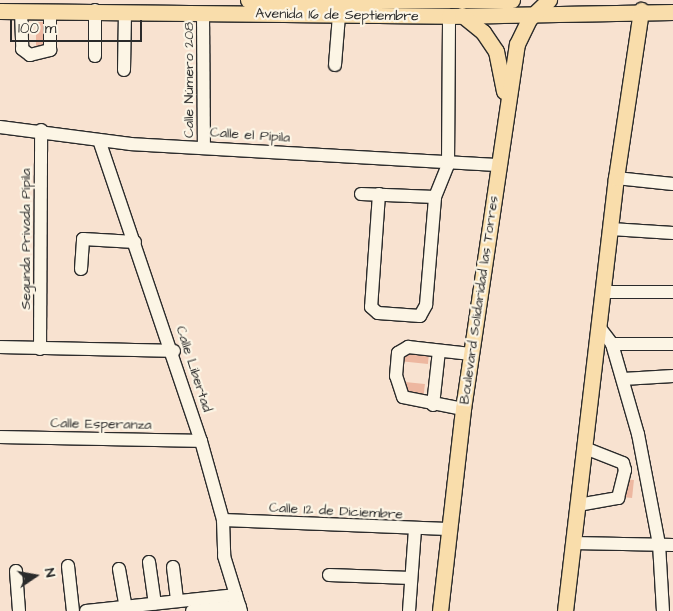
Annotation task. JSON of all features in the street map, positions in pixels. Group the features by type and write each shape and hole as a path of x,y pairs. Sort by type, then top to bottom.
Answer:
{"main road":[{"name":"Avenida 16 de Septiembre","path":"248,0 269,5 339,15 456,16 647,10 673,12"},
{"name":"Avenida 16 de Septiembre","path":"0,11 95,10 203,13 269,5 512,0"},
{"name":"Boulevard Solidaridad las Torres","path":"440,611 463,408 517,44 535,13 549,0"},
{"path":"564,611 600,328 616,178 647,10 673,8"},
{"path":"456,16 483,32 501,62 504,123"}],"street":[{"path":"95,10 95,56"},
{"path":"21,11 22,49 30,54 50,50 50,11"},
{"path":"124,70 125,12"},
{"name":"Calle Número 208","path":"203,13 204,147"},
{"path":"335,65 339,15"},
{"path":"379,194 370,301 373,312 420,316 426,305 435,197 448,165 456,16"},
{"name":"Calle el Pípila","path":"0,127 41,130 99,140 448,165 499,165"},
{"name":"Segunda Privada Pípila","path":"40,349 41,130"},
{"name":"Calle Libertad","path":"99,140 174,351 223,520 224,556 239,604"},
{"path":"616,178 673,184"},
{"path":"361,194 435,197"},
{"path":"611,229 673,233"},
{"path":"81,269 83,239 136,242"},
{"path":"604,292 673,292"},
{"path":"600,328 612,344 623,379 659,544 663,611"},
{"path":"612,344 673,344"},
{"path":"0,347 174,351"},
{"path":"463,408 409,401 400,394 396,376 398,353 405,347 471,354"},
{"path":"433,404 439,351"},
{"path":"623,379 673,376"},
{"name":"Calle Esperanza","path":"0,437 201,441"},
{"path":"578,505 618,498 625,470 623,463 585,448"},
{"name":"Calle 12 de Diciembre","path":"223,520 448,529"},
{"path":"409,611 415,529"},
{"path":"573,543 673,545"},
{"path":"149,562 155,604"},
{"path":"68,566 73,611"},
{"path":"173,567 178,601"},
{"path":"119,569 126,607"},
{"path":"16,571 19,611"},
{"path":"329,575 411,578"},
{"path":"86,611 178,601 239,604"},
{"path":"192,611 209,603"}],"building":[{"path":"36,22 47,22 47,51 36,51"},
{"path":"400,352 429,355 428,364 399,361"},
{"path":"405,382 425,384 424,394 404,392"},
{"path":"624,479 634,480 632,498 622,497"}]}
